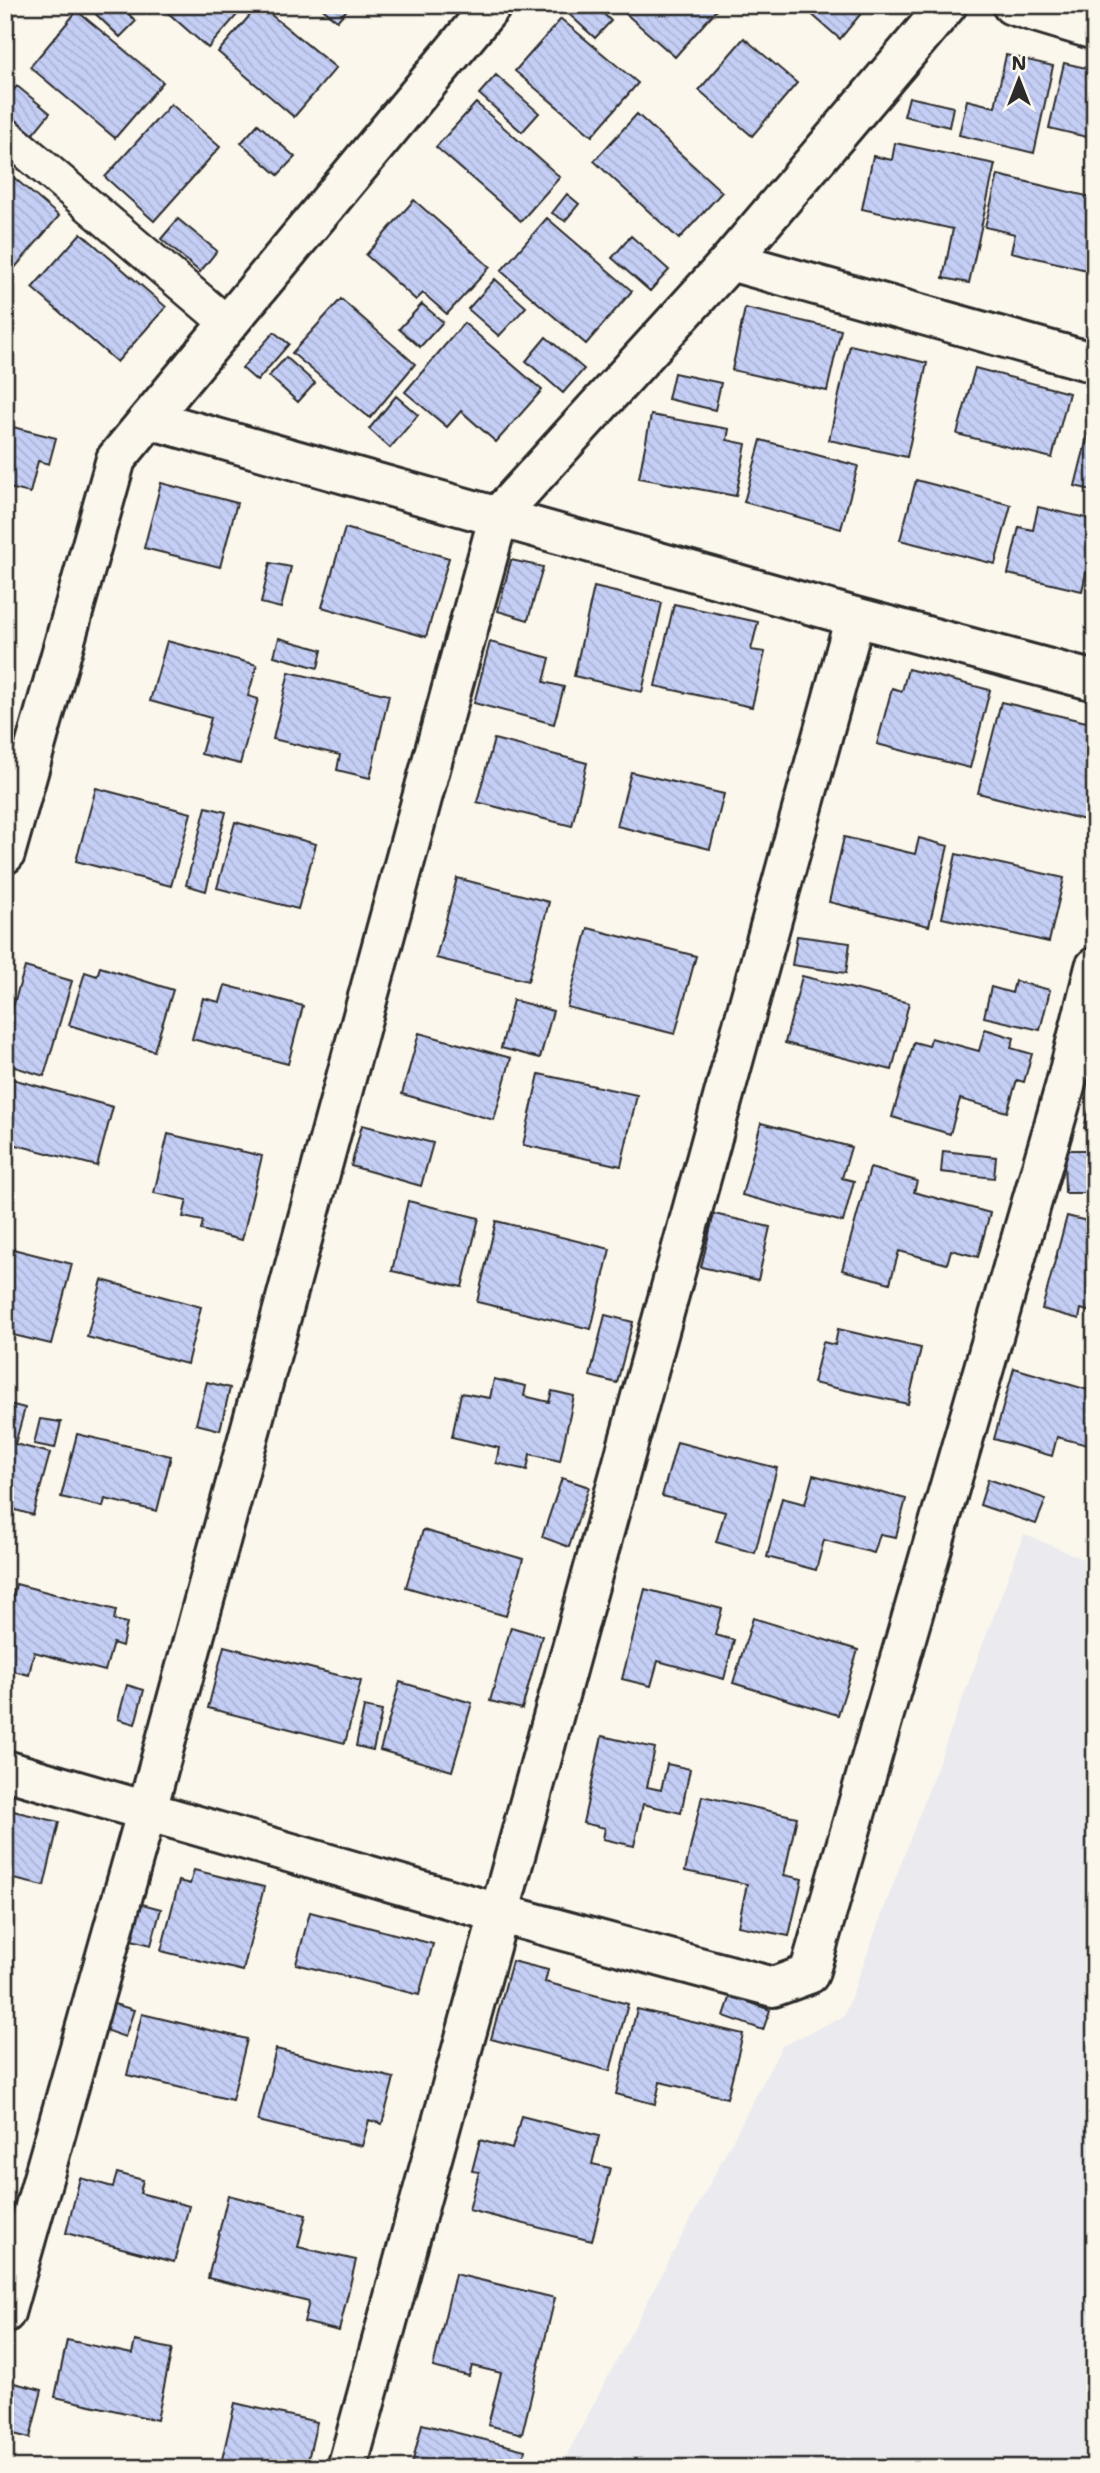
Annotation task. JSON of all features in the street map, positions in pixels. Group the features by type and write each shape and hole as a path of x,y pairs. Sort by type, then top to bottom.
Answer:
{"street":[{"path":"5,854 116,459 492,5"},
{"path":"5,2312 147,1810 499,515 730,261 947,5"},
{"path":"1012,5 1095,30"},
{"path":"730,261 1095,363"},
{"path":"149,419 855,617 1095,681"},
{"path":"346,2468 855,617"},
{"path":"5,1770 498,1913 773,1987 809,1974 1065,1087 1095,967"}],"lane":[{"path":"5,134 228,324"}],"shaded area":[{"path":"1024,1534 1095,1564 1095,2468 560,2468 782,2046 844,2016"}],"building":[{"path":"86,5 119,5 136,21 120,37"},
{"path":"159,5 242,5 244,7 208,48"},
{"path":"259,5 336,68 294,117 218,52"},
{"path":"318,5 351,5 337,21"},
{"path":"559,5 595,5 611,21 595,38"},
{"path":"616,5 715,5 718,8 675,57"},
{"path":"801,5 868,5 840,39"},
{"path":"77,11 163,82 115,138 30,67"},
{"path":"561,19 638,83 592,136 515,71"},
{"path":"744,38 797,83 752,136 699,90"},
{"path":"1006,55 1053,66 1034,153 959,135 967,100 995,107"},
{"path":"1064,63 1095,70 1095,139 1049,128"},
{"path":"496,75 539,113 522,132 479,94"},
{"path":"17,86 50,113 32,135 5,114 5,101"},
{"path":"909,97 953,107 949,127 904,116"},
{"path":"476,103 560,177 521,221 436,147"},
{"path":"171,104 220,147 154,221 105,177"},
{"path":"637,114 722,192 679,239 594,161"},
{"path":"258,124 295,157 278,175 241,143"},
{"path":"895,143 995,164 969,283 943,278 953,229 862,209 873,156 892,160"},
{"path":"5,170 59,216 12,271 5,265"},
{"path":"998,175 1095,198 1095,272 1011,252 1015,234 985,227"},
{"path":"567,194 579,204 565,221 552,213"},
{"path":"414,200 490,267 447,314 423,293 416,300 366,255"},
{"path":"547,218 632,291 586,344 501,271"},
{"path":"178,219 217,251 200,272 161,239"},
{"path":"81,233 166,307 117,362 32,288"},
{"path":"631,236 669,270 650,291 612,258"},
{"path":"495,279 526,307 499,336 468,309"},
{"path":"341,299 415,364 370,418 292,353"},
{"path":"422,304 443,322 420,347 399,329"},
{"path":"745,308 841,330 827,391 732,370"},
{"path":"464,323 542,390 496,442 461,411 447,427 405,392"},
{"path":"274,332 289,344 257,381 242,368"},
{"path":"546,337 584,369 563,393 526,361"},
{"path":"850,345 927,363 907,457 829,440"},
{"path":"286,357 315,383 298,402 269,376"},
{"path":"975,368 1069,393 1052,458 957,434"},
{"path":"674,373 721,383 715,410 668,399"},
{"path":"396,396 418,415 390,448 369,429"},
{"path":"651,415 729,429 727,440 746,444 736,496 639,478"},
{"path":"1092,418 1095,418 1095,491 1075,486"},
{"path":"5,425 56,438 49,464 38,461 30,493 5,487"},
{"path":"761,440 858,466 841,529 744,502"},
{"path":"916,480 1011,505 995,564 900,540"},
{"path":"161,483 237,503 220,567 144,548"},
{"path":"1038,507 1095,520 1095,575 1086,573 1082,591 1008,574 1019,527 1033,530"},
{"path":"345,528 449,558 426,637 322,607"},
{"path":"511,560 543,567 528,620 498,611"},
{"path":"270,563 291,567 281,608 261,603"},
{"path":"594,587 662,603 642,692 574,676"},
{"path":"674,604 758,622 751,650 765,652 752,707 655,686"},
{"path":"279,638 322,650 318,668 274,656"},
{"path":"167,641 257,665 248,696 258,699 240,764 201,754 211,718 150,701"},
{"path":"490,642 550,658 544,682 564,687 554,724 474,703"},
{"path":"908,669 990,690 970,768 877,744 892,688 902,691"},
{"path":"289,672 389,695 370,778 337,770 340,755 273,739"},
{"path":"1001,702 1095,724 1095,783 1085,820 978,793"},
{"path":"494,739 587,763 572,826 477,802"},
{"path":"631,772 724,794 710,849 617,826"},
{"path":"96,788 191,813 171,886 76,861"},
{"path":"206,807 226,812 206,891 186,885"},
{"path":"235,822 316,844 298,909 217,888"},
{"path":"844,837 915,854 919,838 948,846 929,926 829,902"},
{"path":"956,854 1064,878 1049,942 942,918"},
{"path":"457,878 549,902 528,981 436,958"},
{"path":"588,928 696,956 675,1034 567,1007"},
{"path":"797,936 850,943 846,973 792,965"},
{"path":"25,967 72,981 44,1076 5,1064 5,1033"},
{"path":"100,967 173,990 154,1051 69,1025 85,972 97,976"},
{"path":"802,976 909,1003 892,1070 785,1043"},
{"path":"1015,981 1050,990 1040,1030 984,1017 991,987 1012,993"},
{"path":"225,985 303,1006 288,1064 192,1039 203,998 220,1002"},
{"path":"513,1000 553,1011 540,1058 501,1048"},
{"path":"985,1029 1014,1038 1011,1048 1032,1054 1024,1082 1017,1080 1007,1112 960,1099 950,1134 892,1117 914,1042 929,1046 931,1038 979,1051"},
{"path":"419,1033 511,1058 494,1120 402,1094"},
{"path":"539,1074 637,1095 621,1166 523,1145"},
{"path":"5,1077 113,1107 97,1166 5,1142"},
{"path":"1095,1088 1095,1131 1084,1128"},
{"path":"761,1123 851,1147 842,1178 854,1181 843,1222 742,1195"},
{"path":"362,1125 433,1143 421,1186 351,1166"},
{"path":"168,1134 262,1156 242,1240 201,1230 203,1221 183,1217 187,1200 154,1193"},
{"path":"1064,1150 1094,1150 1095,1193 1065,1193"},
{"path":"943,1151 996,1157 994,1178 941,1172"},
{"path":"870,1168 917,1181 914,1192 990,1213 978,1257 951,1250 947,1264 899,1251 890,1283 842,1270"},
{"path":"408,1201 479,1218 462,1287 392,1271"},
{"path":"714,1214 770,1227 758,1280 701,1267"},
{"path":"1067,1216 1095,1223 1095,1313 1081,1309 1079,1319 1042,1309"},
{"path":"496,1221 610,1249 591,1329 477,1302"},
{"path":"5,1247 72,1264 51,1344 5,1333"},
{"path":"102,1280 201,1307 187,1364 87,1337"},
{"path":"605,1315 633,1322 617,1383 590,1376"},
{"path":"838,1329 921,1348 908,1404 813,1383 823,1342 835,1345"},
{"path":"1014,1368 1095,1392 1095,1447 1057,1437 1052,1456 994,1439"},
{"path":"494,1379 526,1386 524,1396 549,1402 552,1391 574,1396 560,1461 530,1454 527,1470 496,1463 499,1448 452,1437 461,1393 490,1398"},
{"path":"207,1382 230,1388 220,1430 196,1424"},
{"path":"5,1403 25,1408 15,1444 50,1453 33,1515 5,1507"},
{"path":"40,1419 61,1422 55,1448 34,1444"},
{"path":"77,1434 171,1456 157,1511 105,1499 103,1507 61,1497"},
{"path":"677,1442 777,1468 755,1553 716,1542 725,1512 662,1496"},
{"path":"813,1475 906,1499 896,1537 880,1534 874,1553 824,1540 816,1570 767,1557 782,1498 805,1504"},
{"path":"562,1478 589,1487 569,1547 542,1537"},
{"path":"988,1479 1046,1499 1036,1524 980,1505"},
{"path":"423,1530 523,1559 506,1616 406,1587"},
{"path":"16,1584 116,1610 114,1620 127,1623 122,1646 113,1643 105,1671 34,1652 29,1675 5,1669 5,1627"},
{"path":"645,1589 722,1609 715,1635 734,1640 724,1679 658,1661 651,1686 622,1679"},
{"path":"753,1618 858,1650 838,1715 733,1683"},
{"path":"511,1627 542,1636 522,1709 490,1701"},
{"path":"224,1646 361,1681 345,1743 208,1708"},
{"path":"400,1682 472,1703 452,1771 380,1750"},
{"path":"127,1685 144,1690 135,1724 118,1719"},
{"path":"364,1707 382,1711 373,1750 356,1746"},
{"path":"602,1736 655,1748 647,1787 661,1790 667,1764 690,1769 681,1813 643,1804 634,1846 603,1839 605,1828 583,1823"},
{"path":"702,1796 797,1817 784,1875 802,1879 789,1936 738,1926 747,1884 685,1871"},
{"path":"5,1809 59,1822 44,1886 5,1877"},
{"path":"194,1870 264,1887 243,1971 161,1951 179,1881 190,1884"},
{"path":"142,1904 161,1909 151,1945 132,1940"},
{"path":"310,1912 433,1944 419,1995 296,1964"},
{"path":"512,1961 548,1970 545,1982 628,2004 610,2071 491,2039"},
{"path":"731,1995 770,2010 763,2030 724,2016"},
{"path":"111,2003 134,2010 125,2037 102,2029"},
{"path":"637,2009 743,2034 727,2098 660,2082 655,2104 616,2094"},
{"path":"142,2014 247,2039 232,2100 127,2075"},
{"path":"276,2049 394,2078 382,2124 369,2120 362,2146 258,2121"},
{"path":"521,2116 599,2136 592,2164 610,2168 592,2241 469,2210 479,2172 472,2171 480,2140 512,2149"},
{"path":"117,2173 143,2180 140,2193 189,2206 174,2262 66,2233 80,2178 113,2187"},
{"path":"228,2195 306,2215 298,2247 356,2260 339,2331 304,2322 309,2302 208,2278"},
{"path":"455,2274 555,2298 522,2434 488,2425 501,2373 472,2366 469,2376 433,2367"},
{"path":"67,2340 132,2354 135,2341 172,2349 157,2420 55,2397"},
{"path":"10,2382 42,2390 30,2438 5,2432 5,2402"},
{"path":"235,2403 317,2422 306,2468 220,2468"},
{"path":"422,2424 525,2450 521,2468 411,2468"}]}
